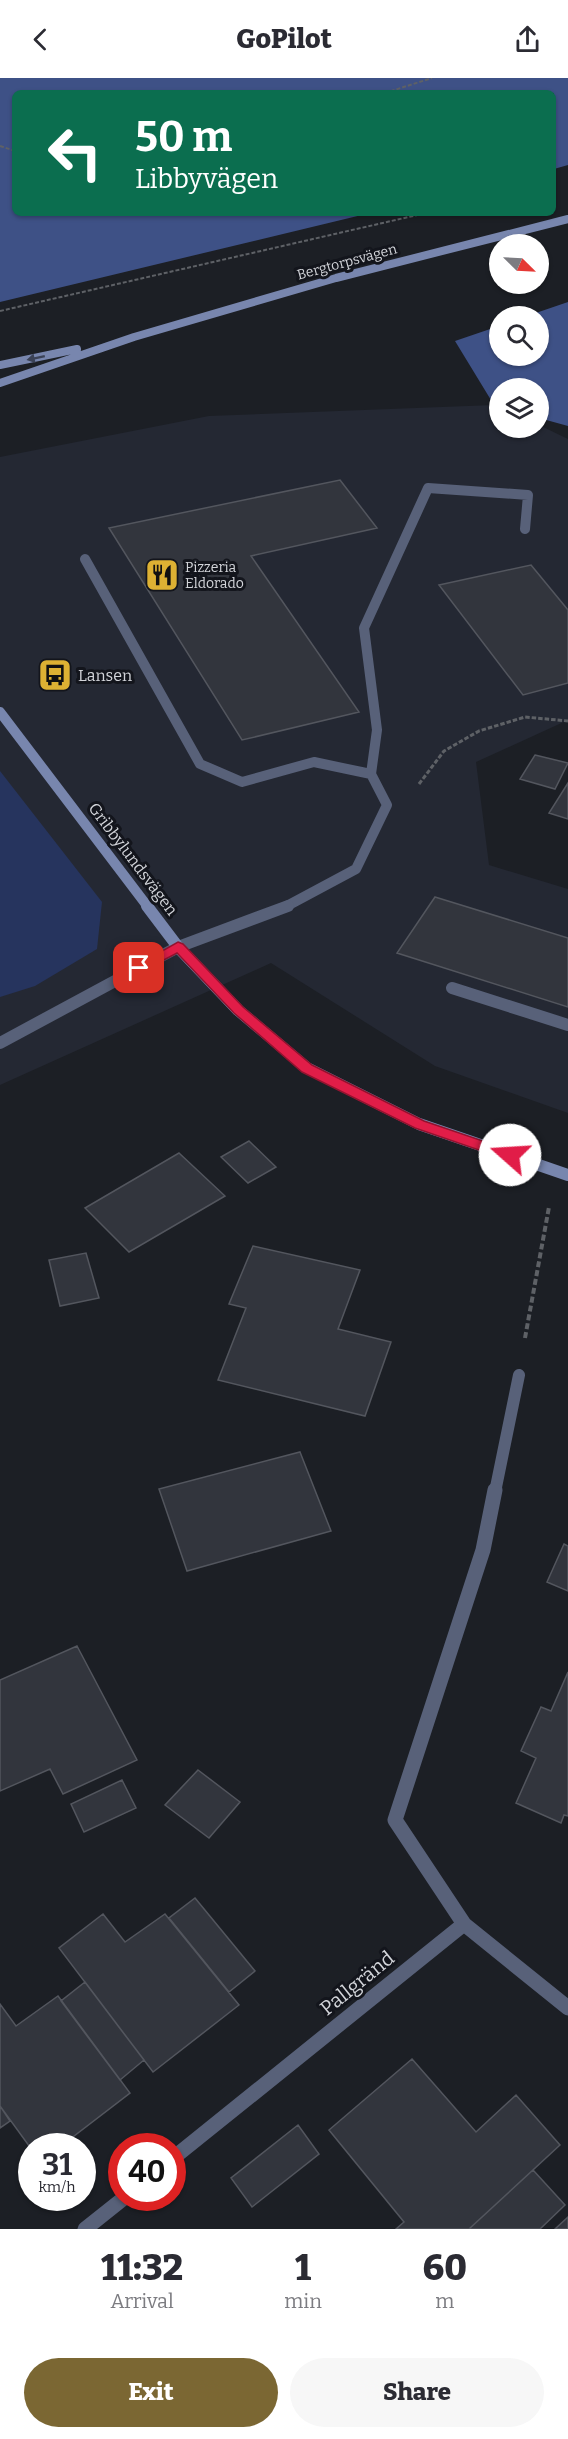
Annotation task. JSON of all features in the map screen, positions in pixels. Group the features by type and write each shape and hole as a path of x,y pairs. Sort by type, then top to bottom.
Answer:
{"main road":[{"name":"Bergtorpsvägen","path":"0,383 134,337 336,278 568,219"},
{"name":"Bergtorpsvägen","path":"0,365 134,337"},
{"name":"Gribbylundsvägen","path":"0,712 178,947 238,1010 307,1068 420,1124 568,1175"}],"street":[{"path":"0,1042 178,947 286,907 356,869 387,806 371,774 377,730 364,628 428,489 528,495 525,529"},
{"path":"84,559 200,764 242,782 314,762 371,774"},
{"path":"452,988 568,1025"},
{"path":"519,1375 483,1550 395,1820 464,1924 568,2008"},
{"name":"Pallgränd","path":"186,2148 464,1924"},
{"path":"85,2229 108,2211"}],"path":[{"path":"394,90 432,78"},
{"path":"0,311 413,216"},
{"path":"519,1375 555,1171"}],"shaded area":[{"path":"0,78 568,78 568,165 556,168 556,90 12,90 12,216 358,216 0,302"},
{"path":"568,302 568,426 549,421 549,378 489,378 489,397 455,341 489,329 489,366 549,366 549,308"},
{"path":"489,405 489,438 549,438 549,430 568,439 568,720 476,762 489,865 568,889 568,1113 435,1066 271,963 0,1085 0,457 209,416"},
{"path":"0,771 102,902 97,949 35,986 0,997"}],"building":[{"path":"340,480 377,528 251,556 359,712 242,740 109,528"},
{"path":"531,565 568,610 568,683 523,695 439,585"},
{"path":"535,755 568,763 555,789 520,779"},
{"path":"568,783 568,819 549,813"},
{"path":"435,897 568,938 568,1007 397,953"},
{"path":"249,1141 276,1167 248,1183 221,1157"},
{"path":"179,1153 225,1196 129,1252 85,1208"},
{"path":"253,1246 360,1270 338,1329 391,1342 365,1416 218,1380 246,1308 229,1304"},
{"path":"86,1253 99,1298 60,1306 49,1260"},
{"path":"300,1452 331,1531 187,1571 159,1489"},
{"path":"564,1544 568,1546 568,1591 547,1582"},
{"path":"77,1646 137,1760 63,1794 50,1769 0,1791 0,1680"},
{"path":"568,1672 568,1816 564,1815 561,1823 516,1803 536,1758 521,1751 541,1707 551,1711"},
{"path":"198,1770 240,1802 209,1838 165,1805"},
{"path":"122,1780 136,1808 84,1832 71,1804"},
{"path":"195,1898 255,1971 229,1992 169,1918"},
{"path":"103,1914 125,1942 165,1914 239,2005 153,2072 59,1948"},
{"path":"85,1982 144,2060 120,2080 61,2001"},
{"path":"58,1996 130,2093 78,2133 20,2133 0,2106 0,2004 16,2026"},
{"path":"412,2059 476,2132 516,2095 560,2145 469,2229 396,2229 404,2222 329,2130"},
{"path":"0,2106 10,2121 0,2128"},
{"path":"298,2125 319,2154 252,2207 231,2178"},
{"path":"533,2170 565,2205 540,2229 469,2229"},
{"path":"568,2217 568,2229 555,2229"}],"place":[{"name":"Pizzeria Eldorado","path":"162,575"},
{"name":"Lansen","path":"55,675"}],"route":[{"path":"139,968 178,947 238,1010 307,1068 420,1124 510,1155"}]}
